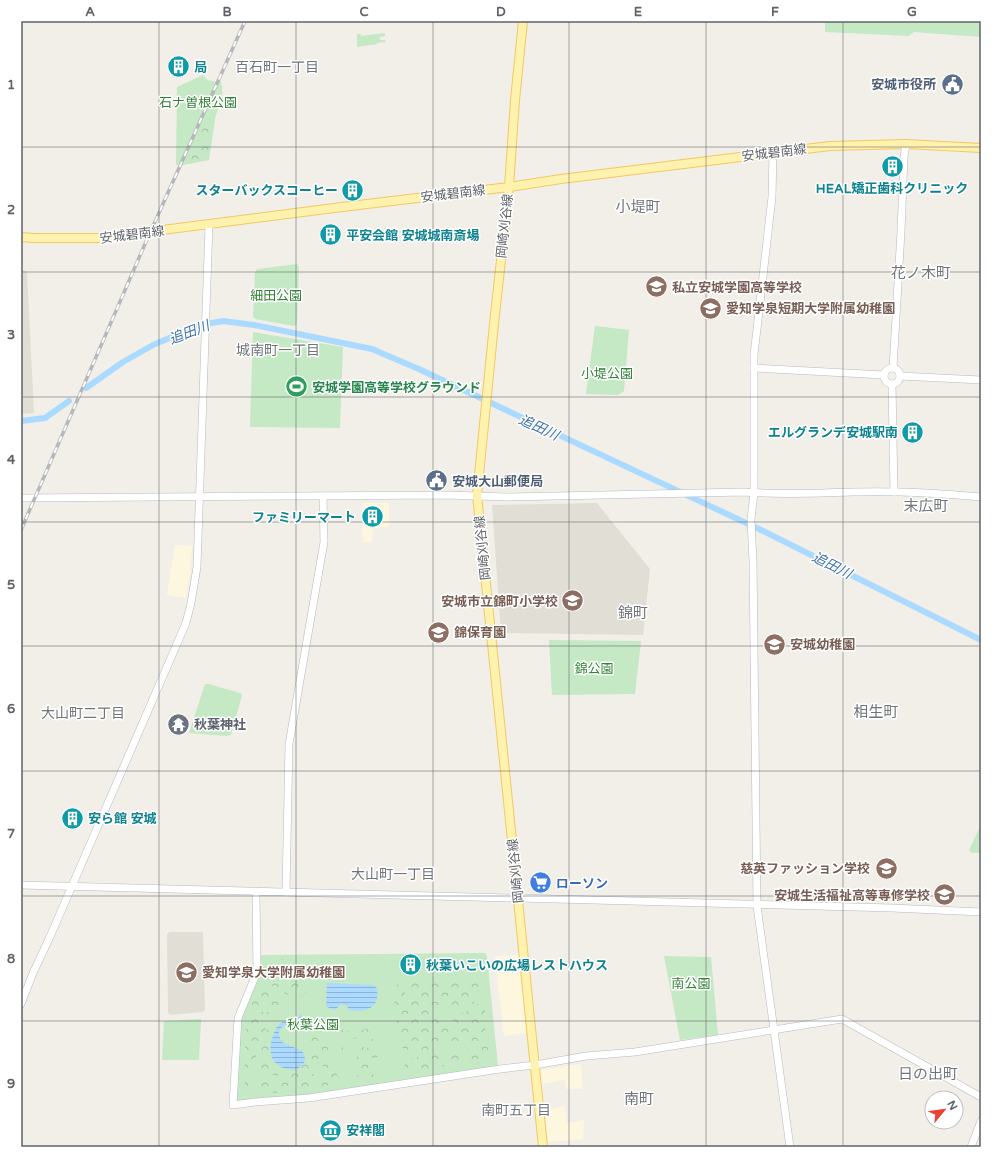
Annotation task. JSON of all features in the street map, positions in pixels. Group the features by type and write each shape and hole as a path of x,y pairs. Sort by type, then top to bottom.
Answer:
{"main road":[{"name":"岡崎刈谷線","path":"523,21 477,495 543,1147"},
{"name":"安城碧南線","path":"21,236 34,238 100,238 773,152 850,144 906,144 981,148"}],"street":[{"path":"893,368 904,157 906,144"},
{"path":"773,152 772,197 754,351 754,493 750,519 754,569 757,906 790,1147"},
{"path":"21,1004 33,973 167,669 188,615 198,567 209,225"},
{"path":"754,368 884,375"},
{"path":"893,368 899,371 899,381 892,384 887,383 884,375 886,370 893,368"},
{"path":"900,376 981,380"},
{"path":"892,384 894,492"},
{"path":"21,498 477,495 506,497 692,493 894,492 944,493 981,497"},
{"path":"286,892 289,744 324,542 323,496"},
{"path":"21,885 757,906 892,908 942,912 981,912"},
{"path":"256,891 257,972 238,1018 233,1105 309,1098 535,1065 586,1056 635,1052 842,1019 981,1097"},
{"path":"971,1147 981,1121"}],"shaded area":[{"path":"21,270 27,271 34,413 21,414"},
{"name":"ファミリーマート","path":"362,503 389,503 389,527 373,528 372,542 363,542"},
{"name":"安城市立錦町小学校","path":"597,503 650,569 643,635 501,633 492,505"},
{"path":"175,545 192,546 186,598 167,595"},
{"name":"愛知学泉大学附属幼稚園","path":"170,932 203,932 205,1010 203,1012 170,1015 168,1012 167,934"},
{"path":"518,955 528,1033 504,1036 495,956"},
{"path":"581,1064 583,1089 566,1089 565,1080 540,1084 540,1070"},
{"path":"565,1106 567,1123 584,1120 583,1139 548,1142 545,1111"}],"green space":[{"path":"825,21 981,21 981,37 914,32 909,36 825,32"},
{"path":"385,33 385,36 380,37 380,40 385,40 386,42 357,47 357,34 361,34 361,36"},
{"name":"石ナ曽根公園","path":"203,75 207,80 221,82 222,87 222,96 215,119 209,160 179,166 176,164 177,87"},
{"path":"206,122 214,124 208,159 188,162"},
{"name":"細田公園","path":"297,264 299,267 297,324 294,326 255,319 253,317 255,272 257,269"},
{"name":"小堤公園","path":"595,326 629,330 624,391 618,395 586,394"},
{"name":"安城学園高等学校グラウンド","path":"253,332 343,347 340,428 250,427"},
{"name":"錦公園","path":"549,640 641,641 635,694 552,695"},
{"path":"205,684 240,693 242,695 231,735 226,736 189,733"},
{"path":"981,825 981,853 971,853 969,850"},
{"name":"秋葉公園","path":"485,953 487,956 498,1066 311,1094 307,1096 236,1100 240,1018 260,957 262,955"},
{"name":"南公園","path":"664,956 711,957 718,1035 680,1040"},
{"path":"280,959 291,962 301,970 315,971 316,973 305,993 288,987 278,976 270,965 273,961"},
{"path":"272,972 281,985 286,989 304,996 306,1007 301,1008 295,999 270,984 266,978"},
{"path":"413,978 433,978 449,983 455,983 467,979 478,978 482,980 482,986 481,992 476,1001 462,1010 456,1011 452,1004 439,997 431,998 417,995 411,986"},
{"path":"263,980 273,991 285,998 293,1008 251,1007 259,986"},
{"path":"396,982 406,982 405,995 400,1003 391,1012 389,1010 400,994"},
{"path":"411,996 421,1001 438,1002 441,1006 440,1016 449,1020 452,1026 447,1039 442,1046 419,1053 405,1055 399,1036 396,1016"},
{"path":"482,997 484,997 486,1021 483,1036 479,1042 472,1045 446,1046 455,1026 452,1019 456,1014 468,1011 474,1007"},
{"path":"250,1012 270,1012 273,1014 260,1041 251,1076 254,1078 269,1077 293,1080 313,1079 314,1082 312,1088 300,1091 271,1093 254,1091 247,1087 244,1082 246,1020"},
{"path":"201,1019 199,1060 162,1060 164,1021"},
{"path":"317,1020 350,1032 373,1028 374,1033 362,1038 344,1037 322,1029 317,1025"},
{"path":"274,1022 279,1025 270,1046 299,1068 306,1064 312,1052 319,1052 320,1056 313,1076 278,1076 264,1073 259,1070 261,1044 266,1032"},
{"path":"316,1029 331,1042 341,1045 347,1052 346,1057 323,1051 309,1042 309,1037"},
{"path":"371,1039 376,1039 380,1056 375,1058 356,1059 361,1046 367,1049"},
{"path":"486,1040 488,1041 489,1060 450,1066 447,1063 447,1051 476,1049"},
{"path":"437,1052 443,1052 444,1066 403,1073 405,1066 402,1061"},
{"path":"327,1059 337,1061 337,1076 357,1078 363,1064 370,1063 374,1078 357,1081 342,1080 323,1087 321,1085 324,1072 322,1062"}],"water":[{"path":"327,983 373,985 377,988 377,995 374,1005 367,1010 361,1011 349,1010 347,1006 341,1004 335,1010 331,1009 326,1006"},
{"path":"302,1014 301,1022 295,1025 287,1024 280,1029 279,1032 282,1042 302,1051 305,1057 301,1066 295,1070 288,1069 278,1065 274,1061 271,1052 272,1039 279,1024 297,1020"}],"waterway":[{"name":"追田川","path":"86,388 123,362 153,345 200,325 223,321 254,325 372,349 421,370 761,530 981,640"},
{"name":"追田川","path":"21,421 45,418 69,401"}],"railway":[{"path":"21,530 145,244 245,21"}],"place":[{"name":"局","path":"178,67"},
{"name":"安城市役所","path":"952,84"},
{"name":"HEAL矯正歯科クリニック","path":"892,166"},
{"name":"スターバックスコーヒー","path":"353,190"},
{"name":"平安会館 安城城南斎場","path":"331,235"},
{"name":"私立安城学園高等学校","path":"656,287"},
{"name":"愛知学泉短期大学附属幼稚園","path":"710,308"},
{"name":"安城学園高等学校グラウンド","path":"296,387"},
{"name":"エルグランデ安城駅南","path":"913,432"},
{"name":"安城大山郵便局","path":"437,481"},
{"name":"ファミリーマート","path":"372,517"},
{"name":"安城市立錦町小学校","path":"573,601"},
{"name":"錦保育園","path":"438,632"},
{"name":"安城幼稚園","path":"774,644"},
{"name":"秋葉神社","path":"179,724"},
{"name":"安ら館 安城","path":"72,818"},
{"name":"慈英ファッション学校","path":"886,868"},
{"name":"ローソン","path":"541,883"},
{"name":"安城生活福祉高等専修学校","path":"945,895"},
{"name":"秋葉いこいの広場レストハウス","path":"411,965"},
{"name":"愛知学泉大学附属幼稚園","path":"186,972"},
{"name":"安祥閣","path":"330,1130"}],"district":[{"name":"百石町一丁目","path":"277,67"},
{"name":"小堤町","path":"638,207"},
{"name":"花ノ木町","path":"921,273"},
{"name":"城南町一丁目","path":"278,350"},
{"name":"末広町","path":"926,506"},
{"name":"錦町","path":"633,613"},
{"name":"相生町","path":"876,712"},
{"name":"大山町二丁目","path":"83,713"},
{"name":"大山町一丁目","path":"393,874"},
{"name":"日の出町","path":"928,1074"},
{"name":"南町","path":"639,1099"},
{"name":"南町五丁目","path":"516,1110"}]}
